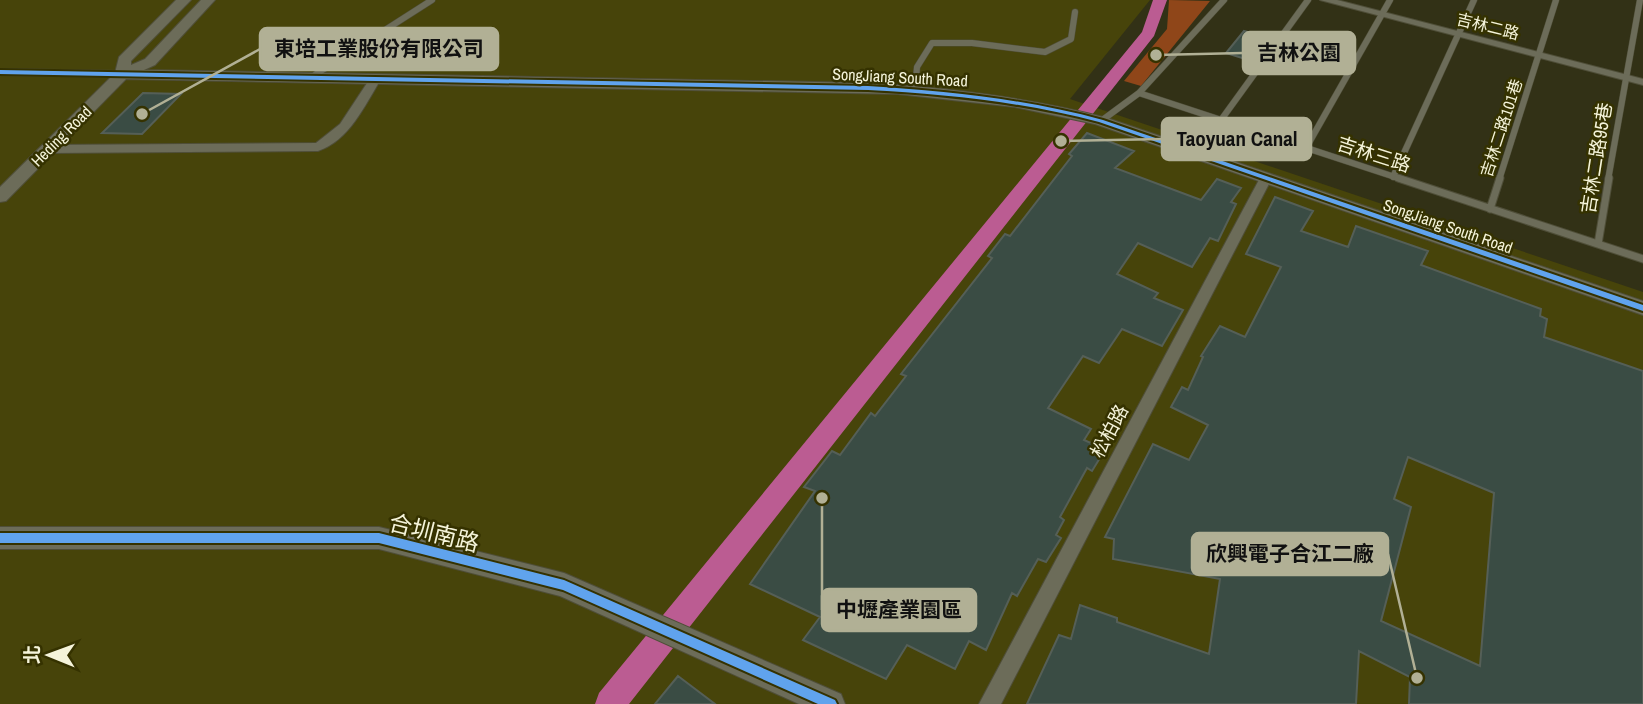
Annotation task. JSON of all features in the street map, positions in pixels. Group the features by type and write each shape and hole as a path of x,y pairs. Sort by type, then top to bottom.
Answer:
{"street":[{"name":"Heding Road","path":"122,74 124,60 184,0"},
{"name":"Heding Road","path":"0,197 122,74 150,62 208,0"},
{"name":"吉林二路","path":"1325,0 1643,82"},
{"path":"0,72 122,74"},
{"name":"SongJiang South Road","path":"122,74 965,93 1061,109 1097,120 1643,308"},
{"path":"48,149 318,147 328,144 339,133 375,79"},
{"name":"松柏路","path":"990,704 1266,178"},
{"name":"合圳南路","path":"0,538 379,538 564,584 831,704"}],"lane":[{"path":"310,78 432,0"},
{"path":"1097,120 1139,93 1224,0"},
{"path":"1221,120 1308,0"},
{"path":"1306,148 1391,0"},
{"path":"1393,177 1474,0"},
{"name":"吉林二路101巷","path":"1490,209 1556,0"},
{"name":"吉林二路95巷","path":"1598,244 1640,0"},
{"path":"915,90 917,67 932,43 972,43 1045,52 1071,39 1075,12"},
{"name":"吉林三路","path":"1139,93 1643,259"}],"shaded area":[{"path":"0,0 1150,0 1070,99 1643,292 1643,704 0,704"},
{"path":"1169,0 1210,1 1141,86 1124,81 1167,29"}],"building":[{"path":"1244,31 1269,38 1252,61 1226,53"},
{"path":"143,93 181,94 142,134 102,133"},
{"path":"1087,133 1134,151 1115,168 1201,200 1217,179 1241,188 1231,202 1236,204 1218,241 1210,238 1192,267 1138,243 1117,274 1158,293 1154,298 1183,310 1162,346 1122,329 1099,363 1083,356 1048,408 1091,429 1084,440 1100,447 1098,452 1103,453 1092,471 1087,468 1060,517 1064,520 1056,535 1061,538 1046,562 1038,559 1017,596 1012,593 986,650 969,641 955,669 907,645 886,679 803,640 820,617 750,584 815,491 804,487 832,451 840,455 871,413 875,416 906,376 901,374 992,258 988,256 1005,234 1010,236"},
{"path":"1275,197 1313,211 1301,231 1348,247 1356,226 1428,251 1421,265 1541,309 1540,316 1547,319 1544,337 1643,371 1643,704 1409,704 1410,677 1359,651 1356,704 1027,704 1059,635 1071,639 1080,605 1117,618 1117,622 1209,654 1220,579 1113,559 1114,539 1105,537 1153,444 1189,460 1208,425 1171,407 1182,387 1188,390 1203,357 1201,356 1220,326 1245,337 1281,267 1246,254","holes":["1408,457 1494,493 1480,666 1381,621 1411,507 1394,499"]},
{"path":"678,676 715,704 655,704"}],"waterway":[{"path":"610,704 1149,33 1160,0"}],"cycle path":[{"path":"0,72 868,88 986,98 1044,107 1101,121 1643,308"},
{"path":"0,538 379,538 564,585 831,704"}],"place":[{"name":"吉林公園","path":"1156,55"},
{"name":"東培工業股份有限公司","path":"142,114"},
{"name":"Taoyuan Canal","path":"1061,141"},
{"name":"中壢產業園區","path":"822,498"},
{"name":"欣興電子合江二廠","path":"1417,678"}]}
